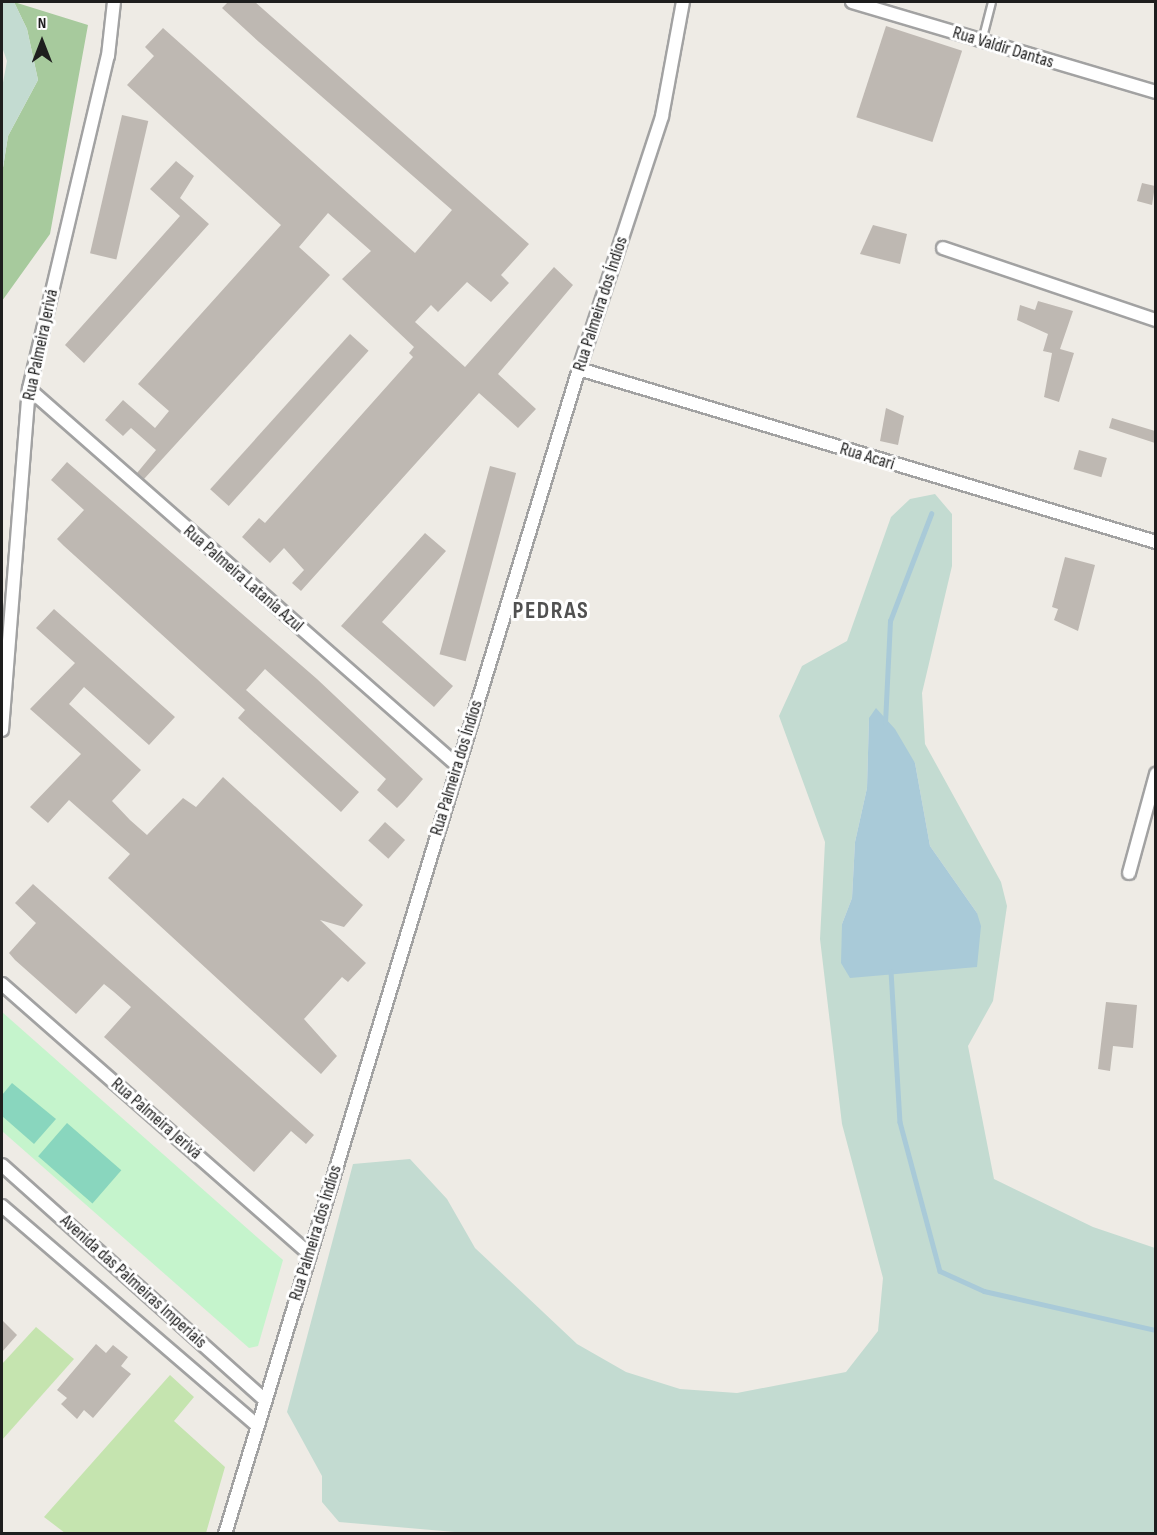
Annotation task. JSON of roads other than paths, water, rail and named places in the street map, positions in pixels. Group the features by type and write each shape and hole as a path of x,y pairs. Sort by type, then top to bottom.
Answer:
{"street":[{"name":"Rua Palmeira Jerivá","path":"2,730 29,389 108,56 114,2"},
{"name":"Rua Palmeira dos Índios","path":"225,1533 579,369 662,116 683,2"},
{"name":"Rua Valdir Dantas","path":"852,2 1155,92"},
{"path":"943,248 1155,320"},
{"name":"Rua Acari","path":"579,369 1155,542"},
{"name":"Rua Palmeira Latania Azul","path":"29,389 458,766"},
{"path":"1130,873 1155,774"},
{"name":"Rua Palmeira Jerivá","path":"2,984 309,1255"},
{"name":"Avenida das Palmeiras Imperiais","path":"2,1165 265,1400"},
{"name":"Avenida das Palmeiras Imperiais","path":"2,1206 257,1425"}],"lane":[{"path":"982,42 992,2"}],"water":[{"path":"876,708 895,729 915,763 930,846 977,913 981,926 977,967 850,978 841,963 842,924 852,898 855,842 867,788 869,718"}],"waterway":[{"path":"885,723 890,621 931,514"},
{"path":"891,971 900,1122 940,1271 984,1291 1156,1330"}],"district":[{"name":"PEDRAS","path":"551,611"}]}
